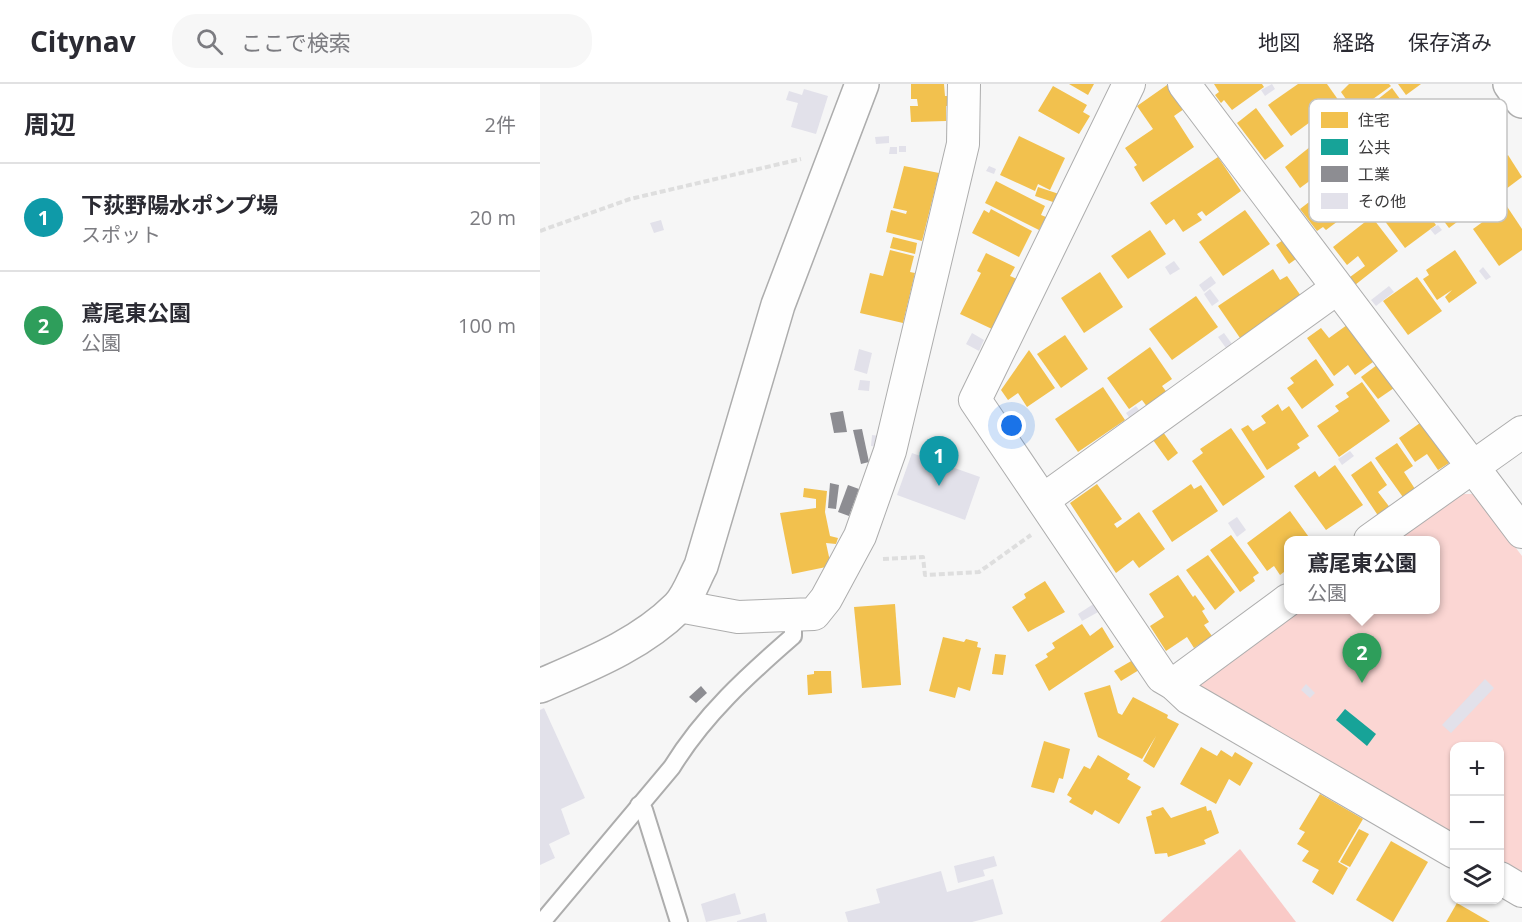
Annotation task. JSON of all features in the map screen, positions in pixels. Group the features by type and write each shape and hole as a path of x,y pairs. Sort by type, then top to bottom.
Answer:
{"street":[{"path":"679,606 738,617 793,616 814,614 826,599 860,536 891,450 963,144 964,84"},
{"path":"1129,84 975,400 1162,677 1174,684 1189,698 1452,850"},
{"path":"1184,84 1336,289 1522,532"},
{"path":"1509,84 1522,101"},
{"path":"540,686 598,661 644,635 679,606 701,566 778,305 858,88"},
{"path":"1043,500 1336,289"},
{"path":"1376,536 1522,432"},
{"path":"1174,684 1284,603"},
{"path":"1504,880 1522,891"}],"lane":[{"path":"543,922 722,701 793,636 793,616"},
{"path":"639,805 644,810 679,922"}],"path":[{"path":"540,231 630,199 739,172 834,154"},
{"path":"879,559 923,557 924,575 950,574 979,572 1010,550"}],"shaded area":[{"path":"1461,494 1475,494 1522,556 1522,872 1504,861 1504,742 1450,742 1450,831 1200,688 1202,677 1292,614 1440,614 1440,536 1401,536"},
{"path":"1240,849 1296,922 1160,922"}],"building: 住宅":[{"path":"911,84 944,84 945,96 951,96 951,106 946,106 946,121 911,122 910,106 918,106 917,99 911,99"},
{"path":"1069,84 1094,84 1088,95"},
{"path":"1214,84 1262,84 1264,87 1232,110 1224,100 1221,103 1215,95 1219,92"},
{"path":"1298,84 1327,84 1338,99 1309,99 1309,123 1291,136 1268,105"},
{"path":"1349,84 1389,84 1391,86 1373,99 1346,99 1341,92"},
{"path":"1398,84 1421,84 1406,95"},
{"path":"1167,85 1184,109 1174,116 1194,147 1143,182 1134,167 1137,165 1125,148 1153,129 1137,106"},
{"path":"1053,86 1087,105 1083,112 1090,116 1079,134 1038,111"},
{"path":"1392,88 1400,99 1378,99"},
{"path":"1256,108 1284,146 1265,160 1237,123"},
{"path":"1019,136 1065,158 1050,190 1038,184 1035,191 1000,175"},
{"path":"1309,148 1309,181 1300,188 1285,167"},
{"path":"1507,156 1522,177 1507,188"},
{"path":"1218,157 1241,191 1206,216 1202,211 1197,214 1202,220 1183,232 1174,219 1166,225 1150,203"},
{"path":"904,166 939,173 922,241 886,232 891,210 906,214 907,211 893,208"},
{"path":"996,181 1045,206 1041,215 1046,217 1039,230 985,203"},
{"path":"1038,187 1059,194 1056,203 1035,196"},
{"path":"1309,202 1309,221 1300,209"},
{"path":"1507,206 1522,229 1522,250 1499,266 1473,229 1483,222 1507,222"},
{"path":"991,209 1032,231 1019,257 972,233 984,210 989,213"},
{"path":"1245,210 1270,244 1223,276 1199,242"},
{"path":"1310,222 1337,222 1326,230 1323,227 1317,231"},
{"path":"1365,222 1376,222 1398,251 1355,285 1350,277 1365,266 1358,256 1347,265 1333,247"},
{"path":"1386,222 1434,222 1436,225 1405,248"},
{"path":"1444,222 1457,222 1449,228"},
{"path":"1150,230 1166,254 1128,279 1111,256"},
{"path":"893,237 917,243 915,254 890,248"},
{"path":"1283,240 1296,259 1289,264 1276,245"},
{"path":"890,250 914,256 910,272 915,273 903,323 860,313 870,273 883,276"},
{"path":"1455,250 1477,283 1449,303 1445,297 1452,290 1437,300 1423,279 1429,275 1426,270"},
{"path":"986,253 1015,267 1010,276 1017,279 992,329 960,314 981,273 977,271"},
{"path":"1273,269 1280,280 1287,276 1301,296 1240,338 1218,306"},
{"path":"1100,272 1123,307 1084,333 1061,298"},
{"path":"1417,277 1442,311 1408,335 1383,301"},
{"path":"1196,296 1218,327 1172,360 1149,329"},
{"path":"1347,325 1373,362 1355,375 1348,365 1334,376 1307,338 1321,328 1329,338"},
{"path":"1065,335 1088,369 1061,388 1037,354"},
{"path":"1150,347 1172,379 1162,386 1168,394 1148,408 1142,400 1129,409 1107,378"},
{"path":"1029,350 1055,388 1027,407 1018,393 1008,400 1001,390"},
{"path":"1316,359 1334,385 1302,409 1287,388 1294,383 1290,378"},
{"path":"1377,365 1394,388 1378,399 1361,377"},
{"path":"1362,382 1390,421 1339,457 1317,426 1339,411 1335,406 1349,397 1346,393"},
{"path":"1103,387 1125,420 1078,452 1055,419"},
{"path":"1278,404 1282,411 1289,406 1309,436 1297,444 1300,448 1267,470 1241,429 1248,425 1253,431 1266,423 1261,416"},
{"path":"1420,423 1449,463 1438,470 1427,454 1415,462 1399,438"},
{"path":"1231,428 1265,477 1223,506 1192,461 1203,453 1200,449"},
{"path":"1163,432 1178,453 1168,461 1153,440"},
{"path":"1397,443 1413,466 1404,472 1417,492 1405,500 1375,458"},
{"path":"1371,461 1387,485 1378,492 1391,509 1379,517 1351,475"},
{"path":"1335,465 1363,505 1326,530 1294,486 1315,471 1319,477"},
{"path":"1097,484 1122,519 1114,524 1117,528 1139,512 1165,549 1139,568 1133,560 1116,573 1070,503"},
{"path":"1191,484 1194,489 1201,485 1218,511 1172,542 1152,511"},
{"path":"804,488 827,491 825,512 830,536 838,538 836,544 826,543 831,566 792,574 780,513 816,508 816,499 803,497"},
{"path":"1290,511 1308,536 1284,536 1284,572 1280,575 1274,566 1267,571 1247,543"},
{"path":"1231,535 1259,573 1253,577 1255,581 1240,592 1210,550"},
{"path":"1208,555 1235,592 1215,610 1186,570"},
{"path":"1178,575 1193,597 1195,595 1205,609 1202,611 1209,622 1204,625 1212,636 1194,648 1187,637 1166,651 1150,626 1164,617 1149,594"},
{"path":"1045,581 1065,612 1028,632 1012,607 1026,598 1024,594"},
{"path":"895,604 901,685 862,688 854,607"},
{"path":"1082,624 1090,636 1102,627 1114,647 1049,691 1035,665 1048,657 1046,654 1055,648 1052,643"},
{"path":"943,637 964,642 966,639 978,642 977,647 981,648 970,691 958,687 955,698 929,691"},
{"path":"995,654 1006,655 1003,675 992,674"},
{"path":"1133,660 1139,670 1121,681 1114,671"},
{"path":"814,671 831,671 832,693 808,695 807,675 814,674"},
{"path":"1110,685 1118,713 1122,715 1133,697 1168,715 1167,718 1179,724 1154,768 1143,761 1156,736 1142,759 1098,737 1084,693"},
{"path":"1044,741 1070,749 1063,779 1059,778 1054,793 1031,787"},
{"path":"1201,747 1217,756 1221,750 1232,757 1235,752 1253,763 1240,786 1229,779 1216,804 1180,784"},
{"path":"1098,755 1130,774 1127,779 1141,787 1119,824 1095,810 1092,815 1069,802 1072,798 1067,795 1084,766 1090,769"},
{"path":"1320,794 1363,819 1338,862 1348,868 1333,895 1312,882 1319,870 1302,861 1309,851 1297,844 1305,832 1299,829"},
{"path":"1206,806 1207,811 1211,810 1219,833 1204,840 1206,844 1168,857 1167,853 1155,854 1146,817 1152,815 1151,811 1163,807 1171,818"},
{"path":"1359,829 1369,834 1350,867 1340,862"},
{"path":"1391,841 1428,862 1393,922 1356,900"},
{"path":"1456,904 1459,904 1490,922 1446,922"}],"building: 公共":[{"path":"1345,709 1376,734 1367,746 1336,720"}],"building: 工業":[{"path":"843,411 847,432 834,433 830,413"},
{"path":"862,429 869,462 861,464 853,430"},
{"path":"830,483 839,485 836,509 828,508"},
{"path":"848,485 859,489 849,516 838,512"},
{"path":"701,686 707,693 696,703 689,697"}],"building: その他":[{"path":"1272,84 1275,89 1265,96 1261,90"},
{"path":"804,89 828,96 816,134 791,127 798,103 786,100 789,91 802,95"},
{"path":"889,136 889,143 876,144 875,137"},
{"path":"899,146 906,146 906,152 899,152"},
{"path":"890,147 897,147 897,154 889,154"},
{"path":"989,166 996,169 994,174 986,171"},
{"path":"661,220 664,230 654,233 650,223"},
{"path":"1438,225 1442,230 1435,235 1430,229"},
{"path":"1174,261 1180,269 1170,275 1165,267"},
{"path":"1483,267 1491,277 1486,280 1479,271"},
{"path":"1211,276 1216,283 1204,292 1199,285"},
{"path":"1389,286 1394,292 1376,306 1371,300"},
{"path":"1210,289 1219,301 1212,306 1204,294"},
{"path":"972,333 984,340 979,351 966,344"},
{"path":"1224,333 1232,344 1226,348 1218,337"},
{"path":"859,349 872,353 867,374 854,370"},
{"path":"860,380 870,381 869,391 858,390"},
{"path":"1136,406 1141,413 1131,420 1126,413"},
{"path":"872,435 880,436 878,447 871,446"},
{"path":"1350,451 1354,456 1342,465 1338,459"},
{"path":"912,453 980,477 965,520 897,495"},
{"path":"1237,517 1246,530 1237,537 1228,523"},
{"path":"1095,603 1100,611 1082,621 1078,614"},
{"path":"1485,679 1494,688 1451,733 1442,725"},
{"path":"1306,684 1315,693 1310,698 1301,690"},
{"path":"544,708 585,798 561,809 570,834 549,844 555,858 540,865 540,710"},
{"path":"994,856 997,866 983,870 985,876 958,883 954,866"},
{"path":"941,871 947,892 993,879 1003,914 972,922 848,922 845,912 880,903 876,889"},
{"path":"735,893 741,914 706,922 701,904"},
{"path":"765,913 767,922 737,922 737,921"}],"place":[{"name":"下荻野陽水ポンプ場","path":"939,486"},
{"name":"鳶尾東公園","path":"1362,683"}]}
